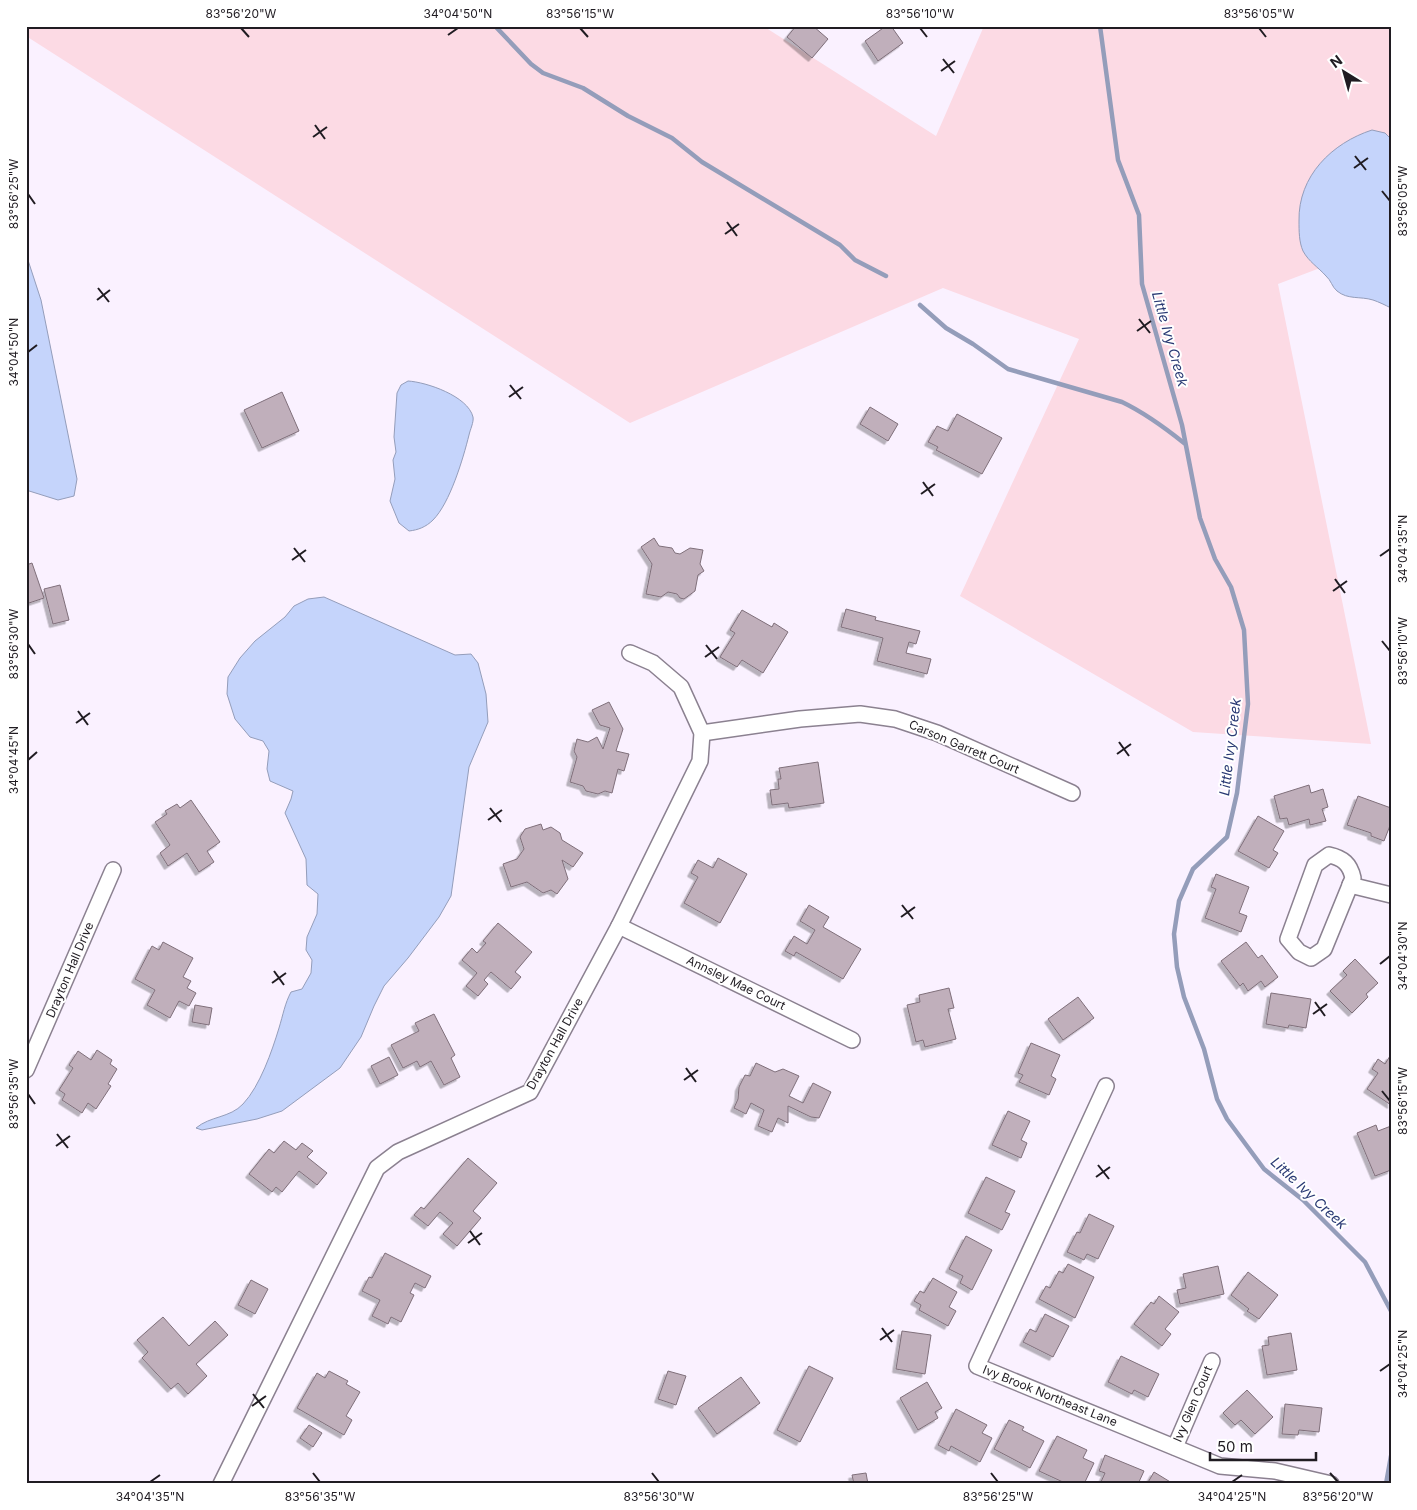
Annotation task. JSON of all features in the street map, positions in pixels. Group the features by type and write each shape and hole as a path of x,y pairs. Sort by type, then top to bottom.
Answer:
{"street":[{"name":"Drayton Hall Drive","path":"221,1484 377,1168 398,1152 530,1092 619,926 700,761 702,733 681,687 653,662 630,653"},
{"name":"Carson Garrett Court","path":"702,733 800,719 860,714 895,719 937,733 1072,793"},
{"path":"1329,855 1340,858 1350,866 1353,878 1350,885 1324,949 1311,958 1299,952 1288,939 1315,865 1329,855"},
{"name":"Drayton Hall Drive","path":"26,1070 112,870"},
{"path":"1350,885 1391,894"},
{"name":"Annsley Mae Court","path":"619,926 852,1040"},
{"name":"Ivy Brook Northeast Lane","path":"1106,1086 977,1366 1220,1466 1275,1471 1331,1484"},
{"name":"Ivy Glen Court","path":"1175,1448 1212,1361"}],"shaded area":[{"path":"26,26 763,26 936,136 984,26 1391,26 1391,241 1278,284 1371,744 1193,732 960,596 1079,339 943,288 630,423 26,36"}],"water":[{"path":"1372,130 1385,133 1391,139 1391,308 1373,300 1350,297 1337,291 1328,278 1305,255 1300,236 1300,205 1304,190 1311,176 1331,153 1344,143"},
{"path":"26,254 41,300 77,479 74,496 58,500 26,490"},
{"path":"408,381 435,387 455,397 470,409 473,417 459,468 445,503 433,520 422,528 409,531 399,523 390,501 395,479 393,460 396,452 394,437 397,393 401,385"},
{"path":"324,597 455,655 471,654 478,663 486,694 488,722 469,767 451,896 439,917 384,986 361,1037 340,1068 282,1111 257,1119 202,1130 196,1128 207,1121 238,1109 255,1088 273,1047 289,996 291,992 302,989 311,973 312,960 306,950 307,937 317,914 318,894 307,885 306,859 285,813 293,791 270,781 267,769 269,751 263,741 250,737 235,719 227,694 228,677 240,658 255,641 285,617 294,606 308,599"}],"building":[{"path":"796,26 813,26 828,39 812,58 787,37"},
{"path":"886,26 891,26 903,43 878,61 865,41"},
{"path":"282,392 299,431 262,448 244,410"},
{"path":"870,407 898,424 888,441 860,424"},
{"path":"957,414 1002,438 982,474 936,450 938,447 928,442 937,426 948,431"},
{"path":"654,538 659,546 672,548 675,553 680,554 690,548 703,550 700,564 704,571 698,575 695,591 684,599 680,598 677,594 668,592 661,597 646,594 652,564 641,547"},
{"path":"32,563 44,598 26,604 26,565"},
{"path":"60,585 69,620 53,624 44,589"},
{"path":"846,609 876,617 875,620 920,631 916,644 909,642 906,653 931,659 927,674 877,661 883,638 841,627"},
{"path":"742,610 772,627 774,623 788,632 763,673 742,660 737,667 720,657 735,633 730,630"},
{"path":"609,702 623,729 616,751 629,754 624,771 618,769 612,793 605,791 598,794 586,791 583,786 570,782 577,757 574,751 577,739 588,742 597,737 603,749 610,728 600,725 592,710"},
{"path":"818,762 824,803 789,808 788,803 772,805 770,790 779,789 778,779 781,779 779,768"},
{"path":"1309,785 1311,793 1323,789 1328,807 1322,809 1326,821 1310,825 1309,819 1289,825 1287,818 1280,819 1274,796"},
{"path":"1358,796 1391,808 1391,823 1384,841 1371,836 1371,833 1347,825"},
{"path":"191,800 220,842 207,851 214,862 199,872 187,853 168,866 160,853 170,845 155,822 167,814 165,811 177,804 180,808"},
{"path":"1258,816 1284,831 1273,850 1278,853 1269,868 1238,851"},
{"path":"541,824 543,830 551,827 560,833 562,840 583,853 573,867 562,860 568,879 557,894 551,890 543,893 527,882 511,887 503,864 517,859 524,849 520,837 525,829"},
{"path":"718,858 747,874 720,923 684,903 698,877 691,873 698,860 713,868"},
{"path":"1216,874 1249,887 1239,913 1247,916 1241,932 1205,918 1216,889 1211,887"},
{"path":"809,905 829,917 823,927 861,949 843,979 796,952 794,956 785,951 794,936 807,944 815,930 800,921"},
{"path":"498,923 532,952 515,972 521,977 511,989 491,972 484,980 488,984 478,996 466,986 477,973 462,960 472,948 477,953 486,943 483,941"},
{"path":"163,942 193,958 183,977 191,981 187,988 196,993 189,1006 179,1001 170,1018 147,1005 155,990 135,979 152,946 159,950"},
{"path":"1246,942 1258,958 1262,955 1278,977 1265,987 1261,981 1248,991 1243,983 1240,986 1221,961"},
{"path":"1355,959 1378,983 1366,994 1368,997 1352,1013 1330,991 1347,975 1343,971"},
{"path":"949,988 954,1008 948,1009 956,1039 925,1047 923,1040 916,1042 907,1005 920,1002 919,995"},
{"path":"1271,993 1311,999 1306,1028 1289,1025 1288,1028 1266,1024"},
{"path":"1078,997 1094,1018 1063,1040 1048,1019"},
{"path":"195,1005 212,1008 209,1025 192,1022"},
{"path":"434,1014 455,1055 451,1058 460,1077 444,1085 431,1061 420,1067 417,1061 403,1068 391,1045 419,1031 415,1023"},
{"path":"1031,1043 1060,1055 1051,1076 1056,1079 1049,1095 1019,1082 1023,1075 1018,1073"},
{"path":"97,1050 112,1060 110,1064 117,1069 108,1084 111,1086 96,1109 88,1103 82,1113 62,1100 65,1094 59,1090 73,1068 69,1065 78,1051 91,1060"},
{"path":"1390,1056 1391,1105 1367,1089 1378,1073 1372,1069 1378,1059 1385,1064"},
{"path":"389,1057 398,1075 380,1084 371,1066"},
{"path":"756,1063 775,1072 783,1069 799,1076 789,1096 803,1103 813,1083 831,1092 819,1118 811,1117 788,1106 788,1123 778,1118 772,1132 758,1126 764,1110 751,1103 746,1114 734,1108 738,1099 739,1087 745,1075 750,1076"},
{"path":"1008,1111 1030,1121 1021,1140 1027,1143 1021,1158 992,1145"},
{"path":"1376,1125 1378,1131 1391,1126 1391,1170 1375,1176 1357,1133"},
{"path":"284,1141 296,1150 302,1143 313,1151 307,1157 327,1173 317,1185 299,1171 282,1192 276,1187 272,1192 249,1174 269,1149 274,1153"},
{"path":"468,1158 497,1183 473,1211 481,1218 457,1246 443,1234 453,1223 440,1212 428,1226 414,1215 421,1207 424,1209"},
{"path":"986,1177 1015,1191 1005,1212 1010,1214 1002,1230 968,1213"},
{"path":"1089,1214 1114,1226 1098,1259 1087,1254 1084,1260 1067,1252 1077,1232 1080,1233"},
{"path":"966,1236 992,1250 972,1290 960,1283 963,1276 949,1269"},
{"path":"385,1253 431,1276 425,1288 415,1283 410,1293 414,1295 401,1322 391,1317 388,1324 372,1316 380,1300 362,1291 369,1277 372,1278"},
{"path":"1068,1264 1094,1277 1075,1318 1039,1299 1046,1286 1050,1288 1059,1271 1063,1273"},
{"path":"1218,1266 1224,1294 1180,1304 1177,1290 1186,1288 1183,1274"},
{"path":"1248,1272 1278,1295 1259,1319 1247,1311 1249,1309 1231,1295"},
{"path":"933,1278 957,1292 949,1307 956,1311 948,1326 919,1310 921,1305 914,1301 920,1291 924,1293"},
{"path":"251,1280 268,1289 255,1314 238,1305"},
{"path":"1159,1296 1179,1312 1165,1329 1171,1334 1162,1346 1134,1324 1151,1302 1154,1304"},
{"path":"1045,1314 1069,1326 1053,1357 1023,1342 1030,1329 1036,1332"},
{"path":"163,1317 189,1346 215,1321 228,1335 196,1364 207,1376 188,1394 178,1383 171,1389 142,1358 148,1352 137,1340"},
{"path":"902,1331 931,1335 925,1374 896,1369"},
{"path":"1291,1333 1297,1370 1267,1375 1262,1346 1269,1345 1268,1337"},
{"path":"1121,1356 1159,1374 1148,1397 1134,1390 1132,1394 1108,1382"},
{"path":"809,1366 833,1378 800,1442 777,1430"},
{"path":"329,1371 348,1381 346,1384 360,1392 346,1416 352,1420 344,1435 297,1408 317,1373 325,1378"},
{"path":"668,1371 686,1376 676,1405 658,1399"},
{"path":"741,1377 760,1403 717,1434 698,1408"},
{"path":"927,1382 942,1408 935,1412 938,1418 918,1430 900,1398"},
{"path":"1247,1390 1273,1417 1255,1434 1241,1420 1235,1425 1223,1413"},
{"path":"1285,1404 1322,1408 1319,1432 1299,1430 1298,1435 1282,1434"},
{"path":"956,1409 987,1425 982,1433 992,1438 980,1462 951,1446 949,1451 938,1445"},
{"path":"1009,1420 1024,1427 1022,1430 1044,1441 1030,1468 994,1449"},
{"path":"309,1425 322,1433 313,1447 300,1438"},
{"path":"1057,1436 1087,1450 1083,1458 1094,1463 1084,1484 1065,1483 1039,1471"},
{"path":"1105,1455 1144,1471 1138,1484 1100,1484 1105,1473 1099,1471"},
{"path":"1154,1472 1172,1483 1173,1484 1147,1484"},
{"path":"866,1473 868,1484 854,1484 852,1475"}],"waterway":[{"path":"495,26 531,64 543,73 583,88 628,116 672,138 702,162 840,245 855,260 886,276"},
{"name":"Little Ivy Creek","path":"1100,26 1118,160 1139,215 1142,284 1182,425 1200,518 1215,559 1231,587 1244,630 1248,704 1237,793 1227,837 1193,869 1179,901 1174,934 1177,967 1184,997 1204,1049 1217,1099 1227,1119 1264,1169 1303,1200 1365,1262 1391,1311"},
{"path":"920,305 946,328 973,344 1008,369 1122,402 1139,411 1184,443"},
{"name":"Little Ivy Creek","path":"1386,1484 1391,1456"}]}
